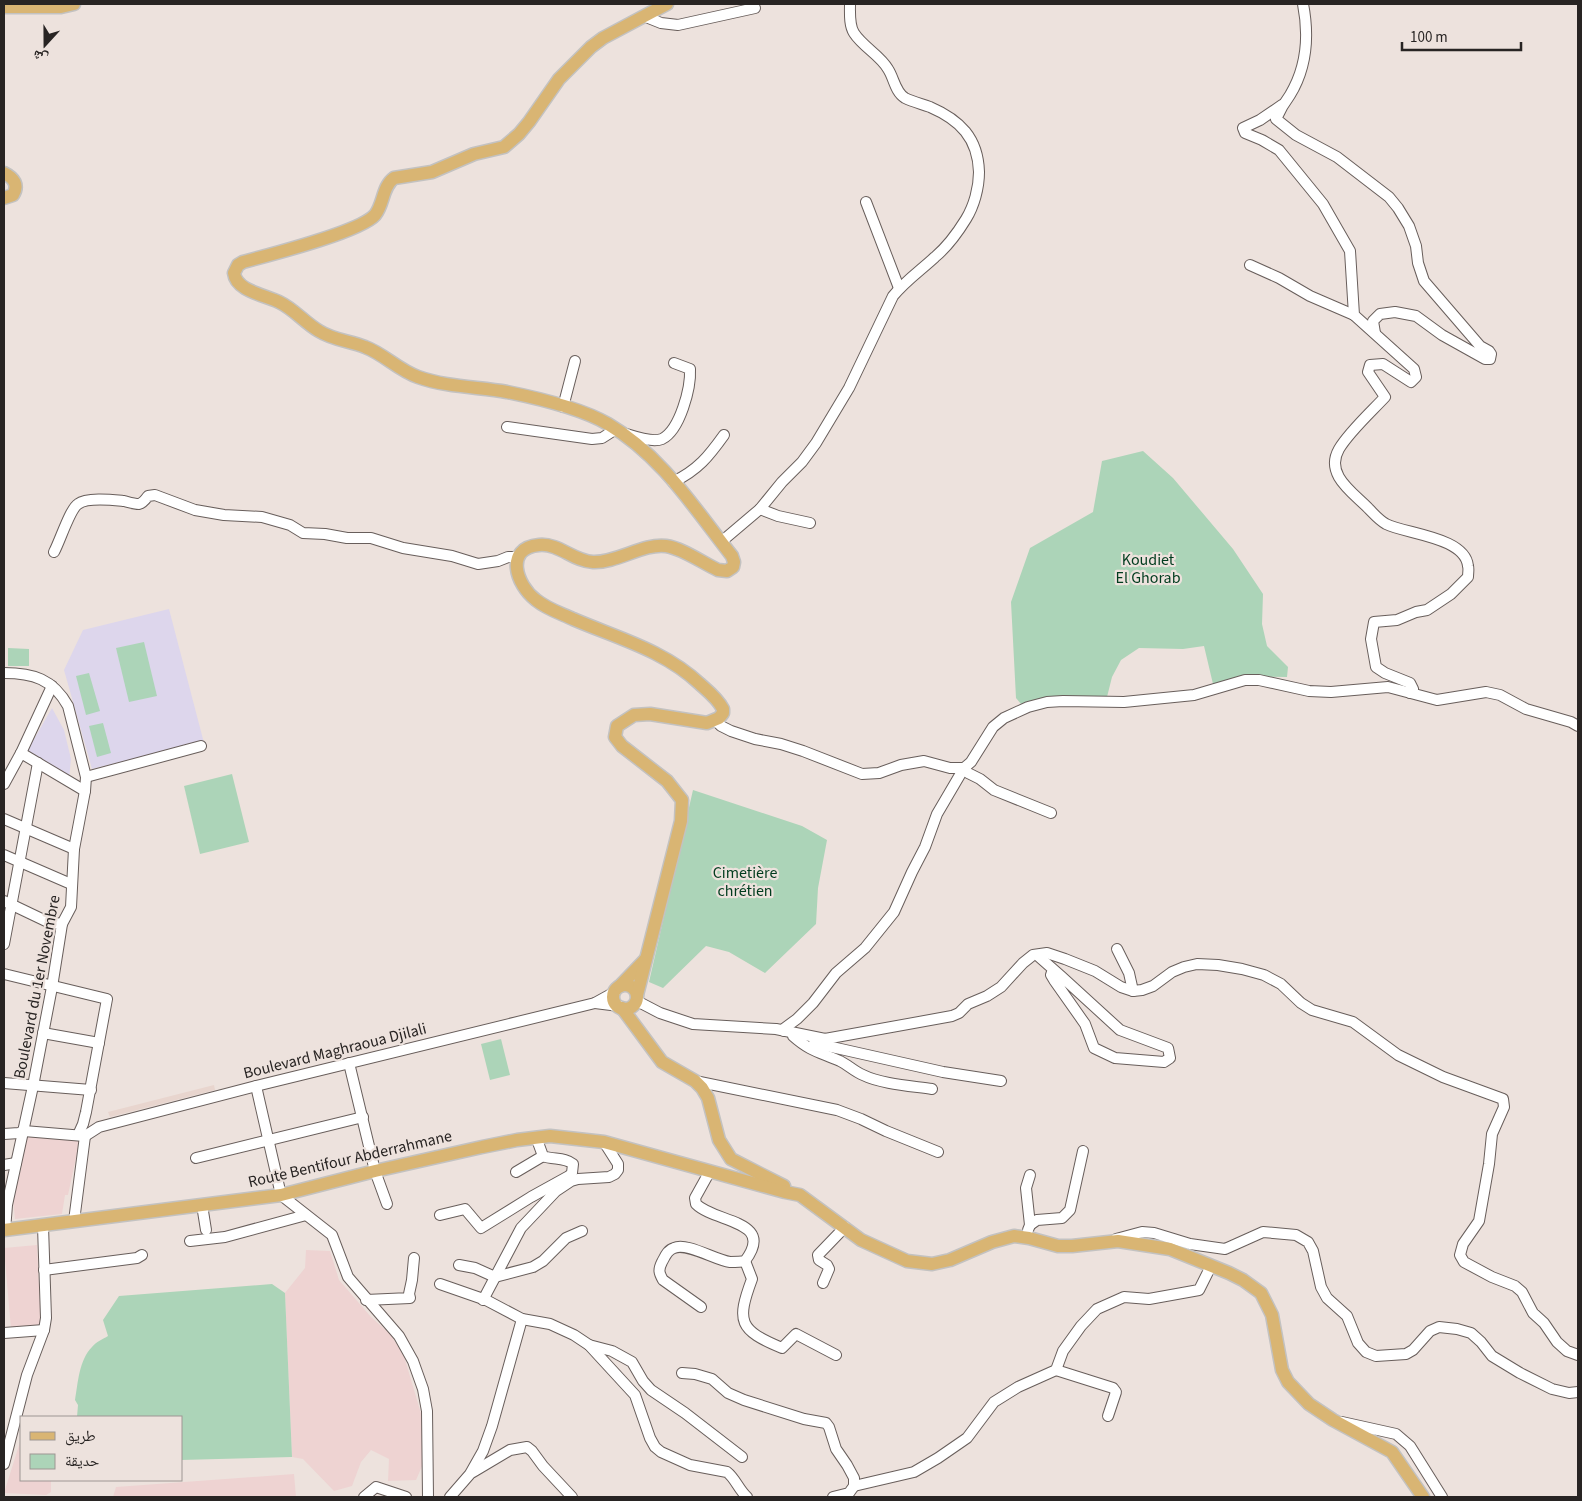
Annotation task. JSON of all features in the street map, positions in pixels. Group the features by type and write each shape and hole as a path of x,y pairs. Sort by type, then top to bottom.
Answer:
{"main road":[{"path":"4,7 74,4"},
{"path":"667,4 646,17 603,38 580,57 559,79 519,134 504,147 474,154 425,174 394,178 386,188 375,215 364,223 332,235 244,262 238,265 234,273 237,281 243,286 281,302 318,331 364,346 400,369 417,376 450,384 508,392 590,415 619,431 639,445 673,482 734,560 733,567 727,571 718,570 677,549 667,546 649,548 606,561 592,562 580,560 554,546 542,544 530,546 522,550 518,558 518,577 530,595 545,607 648,649 686,670 721,704 723,709 723,714 716,720 708,723 650,714 634,715 617,726 615,732 617,741 667,782 680,795 682,800 681,820 646,960 630,1003 646,1041 662,1062 695,1081 702,1088 708,1098 719,1140 732,1159 800,1195 862,1240 907,1261 932,1264 950,1260 992,1242 1027,1232 1058,1246 1118,1241 1170,1249 1243,1280 1261,1293 1272,1315 1282,1370 1288,1382 1309,1404 1333,1420 1392,1452 1423,1497"},
{"path":"4,173 14,181 16,188 13,195 4,198"},
{"path":"630,1003 614,1000 618,989 646,960"},
{"path":"618,989 629,986 636,991 630,1003"},
{"name":"Route Bentifour Abderrahmane","path":"5,1230 281,1195 376,1170 482,1147 550,1136 604,1142 800,1195"}],"street":[{"path":"721,542 760,509 782,482 802,462 830,423 899,288 938,255 966,218 974,202 979,179 979,159 974,143 962,128 932,108 905,98 899,93 888,68 854,33 851,26 850,4"},
{"path":"1304,4 1307,22 1307,43 1303,66 1290,95 1282,105 1276,119 1296,135 1337,157 1389,197 1409,226 1424,281 1480,346 1489,351 1491,354 1490,359 1485,359 1442,335 1416,316 1395,312 1380,314 1373,321 1375,332"},
{"path":"646,17 661,23 678,25 755,8"},
{"path":"1282,105 1260,120 1243,128 1245,133 1262,140 1278,150 1323,204 1350,251 1354,314"},
{"path":"866,202 899,288"},
{"path":"1250,266 1279,278 1310,296 1354,314 1414,369 1416,377 1410,382 1384,364 1370,365 1368,372 1385,398 1364,419 1339,450 1335,463 1341,483 1379,520 1388,525 1428,536 1448,544 1461,552 1468,564 1468,577 1450,594 1427,610 1416,612 1397,620 1374,622 1370,639 1376,667 1385,673 1410,682 1413,689 1410,693"},
{"path":"563,407 575,360"},
{"path":"507,427 592,440 619,431 655,440 662,439 670,432 679,417 687,396 690,369 674,363"},
{"path":"673,482 689,474 699,466 724,435"},
{"path":"54,552 72,511 78,503 109,500 138,504 143,502 148,496 155,495 195,510 224,515 262,518 290,525 304,533 347,538 371,538 403,548 452,556 478,564 498,561 508,556 518,558"},
{"path":"760,509 778,516 810,523"},
{"path":"4,673 33,676 45,680 52,686 21,753 4,784"},
{"path":"782,1030 797,1019 813,1003 836,973 865,948 894,912 925,847 937,814 964,768 971,762 994,727 1004,718 1028,707 1047,702 1124,702 1194,695 1245,680 1259,680 1310,691 1331,692 1388,687 1424,698 1444,700 1486,692 1500,695 1526,709 1578,726"},
{"name":"Boulevard du 1er Novembre","path":"5,1230 5,1205 33,1086 62,924 71,907 74,849 85,791 86,777 68,706 63,696 52,686"},
{"path":"716,720 721,726 731,731 803,751 862,774 880,773 901,765 924,761 950,768 964,768"},
{"path":"86,777 201,746"},
{"path":"21,753 85,791"},
{"path":"4,944 8,903 38,763"},
{"path":"964,768 968,773 980,779 994,790 1051,813"},
{"path":"4,819 74,849"},
{"path":"4,855 71,884"},
{"path":"8,903 48,922 62,924"},
{"path":"1117,949 1129,973 1132,991"},
{"path":"595,1003 630,1003 693,1024 782,1030 825,1040 952,1016 959,1013 968,1004 987,996 1001,987 1023,963 1037,954 1047,953 1065,959 1095,971 1121,987 1132,991 1153,986 1184,966 1197,964 1218,965 1256,973 1281,984 1301,1003 1312,1010 1353,1022 1398,1055 1443,1077 1502,1099 1504,1107 1492,1134 1479,1221 1463,1244 1460,1254 1464,1262 1492,1277 1515,1286 1522,1292 1533,1313 1544,1323 1557,1342 1567,1351 1578,1355"},
{"path":"1037,954 1120,1030 1168,1048 1170,1058 1164,1062 1115,1058 1094,1048 1085,1024 1051,975 1053,969"},
{"path":"4,974 107,999 81,1135 74,1221"},
{"path":"595,1003 618,989"},
{"name":"Boulevard Maghraoua Djilali","path":"81,1135 99,1127 256,1086 595,1003"},
{"path":"782,1030 816,1053 841,1061 864,1076 902,1085 932,1089"},
{"path":"43,1034 99,1043"},
{"path":"793,1036 864,1055 944,1072 1001,1081"},
{"path":"348,1064 387,1204"},
{"path":"695,1081 837,1110 938,1152"},
{"path":"4,1083 91,1090"},
{"path":"256,1086 281,1195 332,1235 348,1277 398,1336 413,1361 423,1389 427,1411 428,1497"},
{"path":"86,1112 99,1127"},
{"path":"196,1158 363,1118"},
{"path":"4,1134 19,1133 24,1130 81,1135"},
{"path":"536,1137 543,1156"},
{"path":"484,1300 521,1228 556,1191 571,1181 609,1177 615,1174 618,1170 618,1164 604,1142"},
{"path":"1027,1232 1036,1220 1062,1218 1070,1210 1083,1151"},
{"path":"440,1214 465,1209 481,1228 572,1173 573,1164 568,1160 543,1156 516,1172"},
{"path":"4,1165 16,1163"},
{"path":"710,1171 695,1198 696,1204 707,1212 744,1226 751,1233 754,1240 753,1248 745,1261"},
{"path":"1027,1232 1026,1188 1030,1175"},
{"path":"202,1205 206,1230"},
{"path":"190,1241 225,1237 306,1215"},
{"path":"4,1464 27,1375 44,1330 46,1318 43,1226"},
{"path":"823,1283 829,1269 827,1265 819,1260 818,1255 844,1227"},
{"path":"459,1265 475,1268 496,1277 534,1267 543,1261 566,1238 582,1231"},
{"path":"1109,1241 1142,1232 1154,1233 1190,1244 1225,1249 1264,1232 1296,1235 1308,1242 1314,1251 1321,1287 1327,1298 1348,1316 1358,1343 1366,1352 1376,1356 1406,1354 1413,1350 1430,1331 1439,1327 1457,1329 1471,1333 1492,1356 1520,1373 1552,1389 1568,1393 1578,1392"},
{"path":"702,1307 664,1280 659,1273 659,1268 668,1252 674,1247 683,1246 730,1262 745,1261"},
{"path":"44,1270 138,1258 142,1255"},
{"path":"366,1300 410,1298 414,1258"},
{"path":"745,1261 752,1279 743,1303 742,1315 746,1326 753,1334 782,1348 796,1334 836,1355"},
{"path":"1056,1370 1063,1351 1081,1326 1097,1309 1124,1297 1148,1299 1200,1290 1211,1266"},
{"path":"440,1284 484,1300 522,1319 550,1324 574,1335 588,1345 634,1395 655,1447 661,1452 690,1465 727,1472 747,1497"},
{"path":"450,1497 470,1474 483,1451 492,1426 522,1319"},
{"path":"4,1334 44,1330"},
{"path":"588,1345 612,1351 632,1362 643,1381 651,1390 685,1413 742,1457"},
{"path":"854,1486 914,1472 967,1438 994,1402 1018,1387 1056,1370 1113,1388 1116,1392 1108,1416"},
{"path":"682,1374 695,1374 712,1379 728,1393 744,1400 804,1419 826,1423 836,1449 854,1478 854,1486 849,1493 833,1497"},
{"path":"1333,1420 1396,1434 1410,1446 1442,1497"},
{"path":"470,1474 510,1450 526,1447 532,1451 543,1466 572,1497"},
{"path":"364,1497 376,1487 406,1497"}],"shaded area":[{"path":"169,609 204,743 139,757 121,766 120,762 92,769 64,670 83,630"},
{"path":"52,708 64,730 71,759 69,779 26,753"},
{"path":"214,1085 215,1090 110,1117 108,1112"},
{"path":"27,1134 80,1139 68,1195 65,1195 62,1214 15,1219 13,1199 21,1169"},
{"path":"37,1245 41,1326 11,1329 4,1248"},
{"path":"306,1250 330,1251 339,1280 371,1317 390,1334 404,1356 422,1417 423,1464 416,1480 388,1481 389,1459 371,1450 361,1462 352,1486 334,1491 303,1459 292,1457 285,1293 305,1268"},
{"path":"20,1442 20,1481 51,1481 51,1492 46,1495 4,1493"},
{"path":"294,1474 296,1497 113,1497 116,1487"}],"green space":[{"name":"Koudiet El Ghorab","path":"1143,451 1173,478 1233,549 1263,594 1262,624 1267,646 1288,667 1287,677 1240,676 1213,684 1204,646 1183,649 1139,648 1121,660 1112,677 1107,697 1061,697 1021,704 1016,698 1011,602 1030,548 1093,512 1102,461"},
{"path":"144,642 157,696 129,702 116,648"},
{"path":"8,648 29,649 29,666 8,666"},
{"path":"89,673 100,711 86,715 76,676"},
{"path":"103,723 111,753 97,757 89,726"},
{"path":"232,774 249,842 200,854 184,786"},
{"name":"Cimetière chrétien","path":"693,790 802,826 827,840 818,888 816,924 765,973 729,952 706,946 663,988 649,982"},
{"path":"501,1039 510,1075 490,1080 481,1044"},
{"path":"272,1284 285,1293 292,1457 182,1460 182,1416 77,1416 78,1405 75,1400 84,1358 92,1347 108,1336 103,1320 119,1296"}]}
